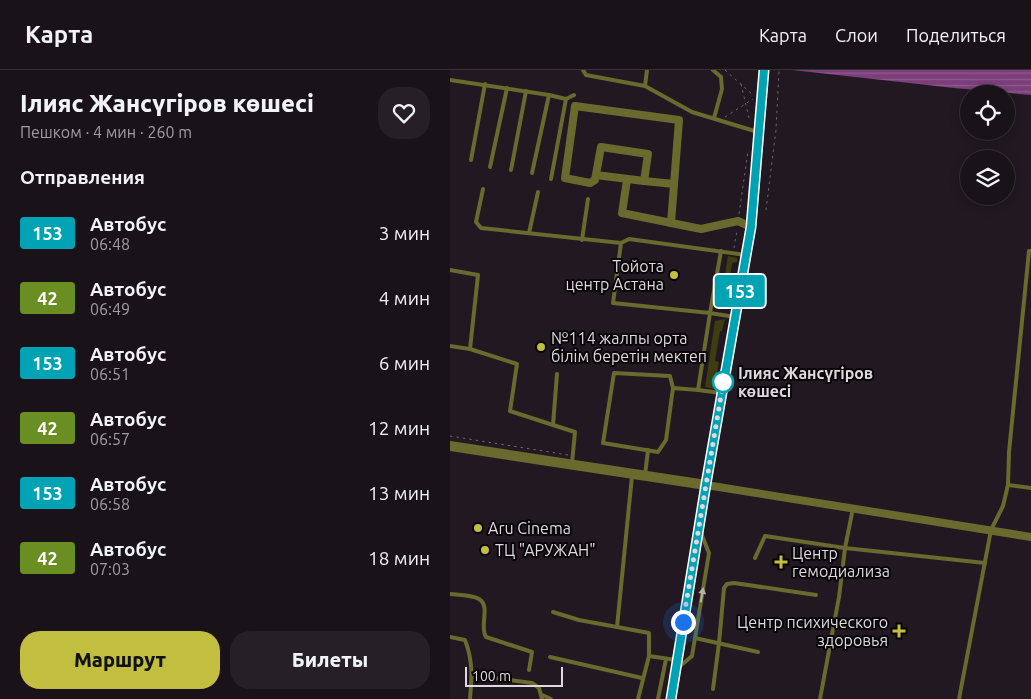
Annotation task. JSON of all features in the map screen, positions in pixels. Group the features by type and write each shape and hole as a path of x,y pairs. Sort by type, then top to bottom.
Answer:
{"main road":[{"path":"671,699 751,227 764,70"}],"street":[{"path":"644,181 648,154 601,147 595,180 590,183 565,178 575,106 679,120 671,223"},
{"path":"596,176 674,184"},
{"path":"627,180 622,213 701,229 738,221 751,227"},
{"path":"450,446 572,460 632,473 1031,537"}],"lane":[{"path":"583,70 586,75 645,86 692,112 760,133"},
{"path":"645,86 647,70"},
{"path":"713,70 721,77 722,89 714,118"},
{"path":"450,80 485,84 566,99 574,94"},
{"path":"471,160 485,84"},
{"path":"490,167 507,88"},
{"path":"511,170 526,91"},
{"path":"532,173 549,95"},
{"path":"552,179 566,99"},
{"path":"483,189 476,222 481,228 621,243 629,239 746,255"},
{"path":"529,233 538,192"},
{"path":"582,240 588,200"},
{"path":"621,243 614,303 710,313 735,318"},
{"path":"698,390 721,251"},
{"path":"959,699 991,530 1003,506 1008,485 1009,452 1028,260 1029,251 1031,251"},
{"path":"450,270 478,274 470,349"},
{"path":"450,346 470,349 517,364 510,411 575,432 572,460"},
{"path":"614,373 670,376 673,388 666,440 658,452 603,443 614,373"},
{"path":"553,425 557,374"},
{"path":"673,388 722,394"},
{"path":"645,475 648,450"},
{"path":"617,627 632,473"},
{"path":"1008,485 1031,488"},
{"path":"820,699 853,508"},
{"path":"649,656 666,659 676,665 692,656 709,553 699,528"},
{"path":"755,558 765,536 845,548 985,563"},
{"path":"713,690 724,588 727,584 734,583 816,594"},
{"path":"450,594 478,598 485,608 483,632 486,638 532,652 529,670"},
{"path":"553,612 579,620 650,633 649,656 638,699"},
{"path":"450,637 465,640 470,653 472,675 470,699"},
{"path":"695,638 758,652"},
{"path":"550,657 642,678"},
{"path":"658,699 666,659"},
{"path":"472,675 532,683 539,688 542,697 551,699"}],"path":[{"path":"725,70 754,95"},
{"path":"766,210 776,130 779,70"},
{"path":"741,84 749,118 752,122"},
{"path":"721,120 745,102 754,98"},
{"path":"733,253 748,150"},
{"path":"450,436 572,460"}],"shaded area":[{"path":"792,70 1031,70 1031,95 1015,94 1015,85 960,85 960,89"},
{"path":"728,256 737,258 737,262 732,263 728,292 732,295 728,309 719,309"},
{"path":"725,319 722,331 720,331 715,361 719,362 714,389 705,387 715,321"}],"bus line":[{"name":"153","path":"671,699 751,227 764,70"}],"place":[{"name":"Тойота центр Астана","path":"674,275"},
{"name":"№114 жалпы орта білім беретін мектеп","path":"541,347"},
{"name":"Ілияс Жансүгіров көшесі","path":"723,382"},
{"name":"Aru Cinema","path":"478,528"},
{"name":"ТЦ \"АРУЖАН\"","path":"485,550"},
{"name":"Центр гемодиализа","path":"781,562"},
{"name":"Центр психического здоровья","path":"899,631"}],"route":[{"path":"683,622 724,378 723,382"}]}
